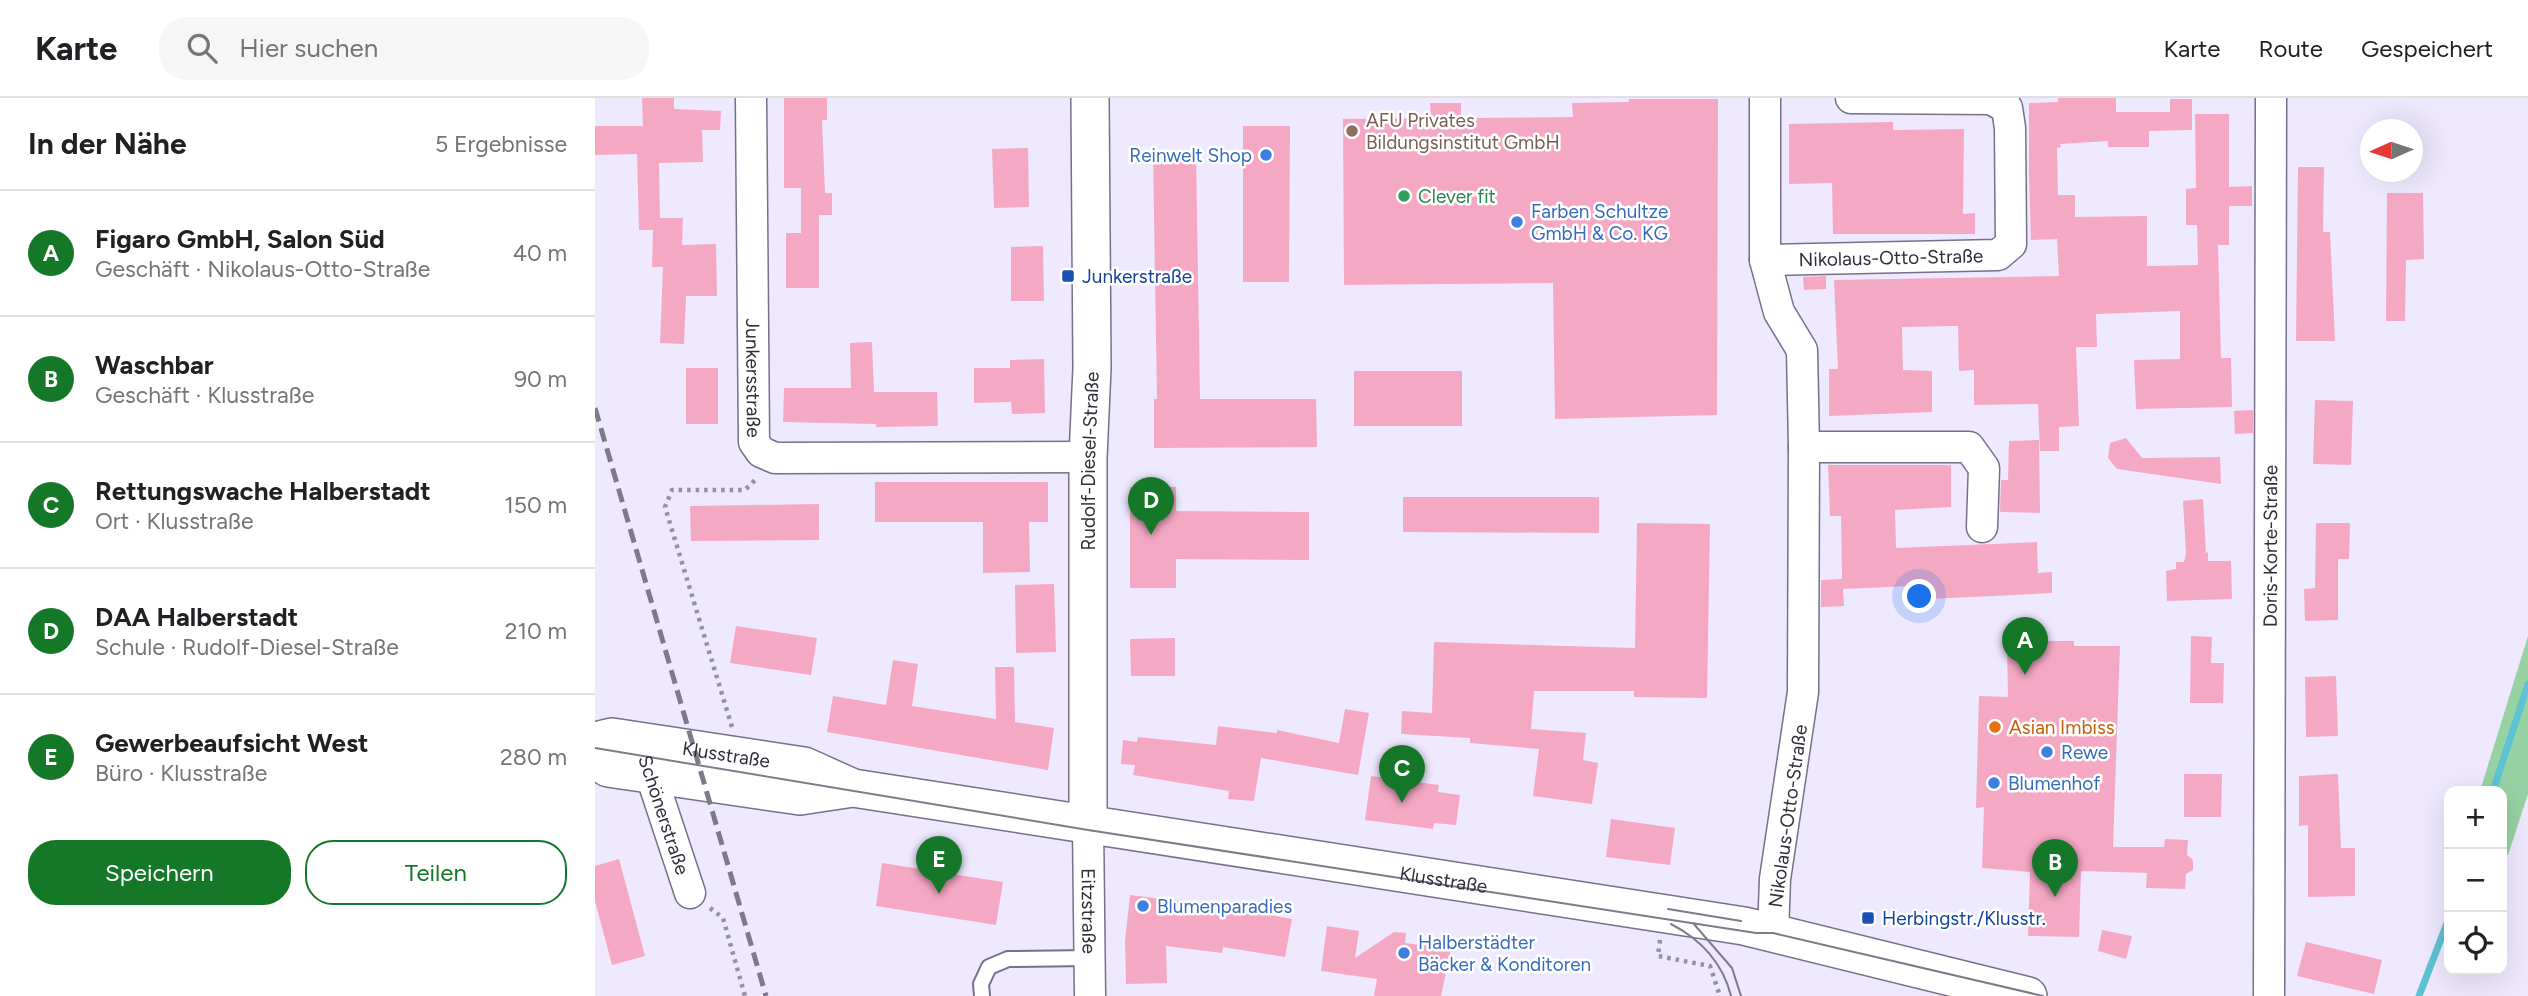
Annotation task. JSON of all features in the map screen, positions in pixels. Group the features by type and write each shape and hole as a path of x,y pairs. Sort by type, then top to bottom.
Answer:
{"street":[{"name":"Junkersstraße","path":"751,98 754,442 761,452 775,458 1088,457"},
{"name":"Rudolf-Diesel-Straße","path":"1088,825 1088,457 1092,368 1090,98"},
{"name":"Nikolaus-Otto-Straße","path":"1765,98 1765,260 1779,312 1802,351 1804,447 1803,692 1775,878 1773,933"},
{"name":"Nikolaus-Otto-Straße","path":"1765,260 1998,255 2011,244 2010,128 2007,108 1991,99 1851,98"},
{"name":"Doris-Korte-Straße","path":"2269,996 2271,98"},
{"path":"1804,447 1969,447 1984,468 1982,527"},
{"name":"Klusstraße","path":"595,741 612,737 804,766 853,788 1773,933 2028,996"},
{"name":"Schönerstraße","path":"635,741 652,776 690,892"},
{"name":"Klusstraße","path":"595,758 608,768 800,796 853,788"},
{"name":"Eitzstraße","path":"1088,825 1090,996"}],"lane":[{"path":"982,996 981,984 989,967 1008,959 1090,958"}],"path":[{"path":"741,758 665,507 672,490 745,490 775,458"},
{"path":"690,892 723,918 745,996"},
{"path":"1658,956 1710,966 1720,996"}],"green space":[{"path":"2528,636 2528,794 2508,855 2507,786 2482,786"}],"building":[{"path":"642,98 674,98 674,109 721,111 720,130 702,130 703,162 659,163 660,218 683,218 682,245 716,244 717,296 686,296 684,344 660,343 663,267 652,267 653,230 639,230 637,154 595,155 595,126 643,126"},
{"path":"784,98 827,98 827,120 822,120 825,193 832,193 832,215 819,215 819,288 786,288 786,233 801,233 801,188 784,188"},
{"path":"2058,98 2116,98 2116,112 2170,112 2170,99 2192,99 2192,130 2149,131 2149,147 2108,147 2108,141 2060,144 2061,147 2057,148 2058,195 2075,195 2075,217 2147,216 2147,266 2198,265 2197,225 2186,225 2186,189 2196,188 2195,114 2229,114 2229,187 2252,186 2252,206 2229,206 2229,245 2218,245 2221,358 2231,358 2232,407 2136,409 2134,360 2180,359 2180,311 2096,314 2097,347 2076,347 2079,426 2059,427 2059,451 2040,451 2038,404 1974,405 1974,370 1959,371 1958,326 1902,327 1903,370 1932,371 1932,412 1829,416 1829,369 1838,369 1834,280 2059,276 2057,239 2031,240 2029,177 2029,103 2058,102"},
{"path":"1629,99 1718,99 1717,415 1555,419 1553,283 1344,285 1343,119 1431,118 1430,103 1461,103 1461,118 1573,117 1572,103 1629,102"},
{"path":"1893,122 1893,130 1964,129 1963,214 1975,213 1975,234 1833,234 1832,183 1789,184 1789,124"},
{"path":"1243,126 1290,126 1289,282 1243,282"},
{"path":"1028,148 1029,207 994,208 992,149"},
{"path":"1153,152 1196,152 1200,399 1316,399 1317,447 1154,448 1154,399 1157,399"},
{"path":"2298,167 2324,167 2323,232 2330,232 2335,341 2296,341"},
{"path":"2387,193 2423,193 2424,259 2406,260 2405,321 2386,321"},
{"path":"1043,246 1044,301 1011,301 1011,247"},
{"path":"1826,276 1826,289 1804,290 1803,277"},
{"path":"872,342 874,392 937,392 938,426 876,427 876,424 783,422 784,388 851,388 850,343"},
{"path":"1044,359 1045,413 1012,414 1011,402 974,403 974,368 1010,368 1010,360"},
{"path":"686,368 718,368 718,424 686,424"},
{"path":"1354,371 1462,371 1462,426 1354,426"},
{"path":"2315,400 2353,401 2351,465 2313,464"},
{"path":"2253,410 2253,433 2235,434 2234,411"},
{"path":"2126,438 2142,458 2220,457 2221,484 2117,469 2108,458 2110,443"},
{"path":"2039,440 2040,513 2000,512 2001,480 2008,480 2009,441"},
{"path":"1828,465 1951,465 1951,507 1895,510 1896,548 2037,542 2038,573 2052,572 2052,593 1909,600 1909,586 1843,589 1844,606 1821,607 1821,580 1842,579 1841,516 1830,516"},
{"path":"875,482 1048,482 1048,522 1029,522 1030,572 983,573 983,522 875,522"},
{"path":"1130,487 1176,487 1176,511 1309,512 1309,560 1176,559 1176,588 1130,588"},
{"path":"1403,497 1599,497 1599,533 1403,532"},
{"path":"2203,499 2208,561 2231,561 2232,599 2167,601 2166,571 2176,569 2176,562 2184,562 2186,553 2183,501"},
{"path":"819,504 819,540 691,541 690,506"},
{"path":"1637,523 1710,524 1707,698 1634,697 1634,691 1534,691 1531,729 1586,733 1583,760 1598,763 1592,804 1533,796 1539,749 1470,743 1470,738 1401,734 1402,711 1432,713 1434,642 1635,648"},
{"path":"2316,523 2350,523 2349,559 2338,559 2338,620 2305,621 2304,589 2315,588"},
{"path":"1054,584 1056,652 1016,653 1015,585"},
{"path":"736,626 817,638 811,675 730,663"},
{"path":"2191,636 2212,637 2211,663 2224,663 2223,703 2190,703"},
{"path":"1175,638 1175,676 1131,676 1130,639"},
{"name":"Rewe","path":"2046,641 2074,641 2074,646 2120,646 2113,847 2164,847 2165,839 2188,840 2187,855 2193,860 2193,870 2186,874 2185,889 2146,888 2147,873 2081,871 2079,937 2028,936 2030,872 1982,868 1984,807 1976,808 1979,696 2008,697 2007,645 2045,646"},
{"path":"893,660 918,664 912,706 996,719 995,667 1014,667 1015,722 1054,728 1048,770 827,732 833,696 886,705"},
{"path":"2336,676 2338,736 2306,737 2305,677"},
{"path":"1345,709 1369,713 1358,775 1261,758 1254,801 1228,799 1229,791 1133,775 1135,765 1121,764 1123,740 1137,742 1138,737 1216,745 1218,726 1277,733 1277,730 1339,743"},
{"path":"2184,774 2222,774 2221,817 2184,817"},
{"path":"2338,774 2341,848 2355,848 2355,896 2308,897 2308,825 2299,826 2299,776"},
{"path":"1371,776 1439,785 1438,792 1460,795 1456,825 1434,823 1433,829 1365,820"},
{"path":"1611,819 1675,828 1670,865 1606,857"},
{"path":"619,859 645,956 612,965 595,901 595,866"},
{"path":"882,863 1003,882 996,925 876,906"},
{"path":"1130,895 1228,907 1292,919 1285,957 1223,947 1222,953 1166,946 1167,983 1126,984 1125,941"},
{"path":"1327,926 1359,931 1355,958 1394,932 1406,933 1405,943 1451,949 1441,996 1374,996 1377,979 1321,971"},
{"path":"2102,930 2132,936 2126,959 2098,951"},
{"path":"2306,942 2382,960 2374,994 2297,976"}],"waterway":[{"path":"2495,786 2528,684"},
{"path":"2419,996 2444,931"}],"tram line":[{"path":"595,748 1088,830 1756,933 1773,933 2043,996"},
{"path":"1668,909 1741,921"},
{"path":"1693,923 1732,968 1741,996"},
{"path":"1671,924 1709,953 1722,973 1731,996"}],"railway":[{"path":"595,408 766,996"}],"place":[{"name":"AFU Privates Bildungsinstitut GmbH","path":"1352,131"},
{"name":"Reinwelt Shop","path":"1266,155"},
{"name":"Clever fit","path":"1404,196"},
{"name":"Farben Schultze GmbH & Co. KG","path":"1517,222"},
{"name":"Junkerstraße","path":"1068,276"},
{"name":"DAA Halberstadt","path":"1151,535"},
{"name":"Figaro GmbH, Salon Süd","path":"2025,675"},
{"name":"Asian Imbiss","path":"1995,727"},
{"name":"Rewe","path":"2047,752"},
{"name":"Blumenhof","path":"1994,783"},
{"name":"Rettungswache Halberstadt","path":"1402,803"},
{"name":"Gewerbeaufsicht West","path":"939,894"},
{"name":"Waschbar","path":"2055,897"},
{"name":"Blumenparadies","path":"1143,906"},
{"name":"Herbingstr./Klusstr.","path":"1868,918"},
{"name":"Halberstädter Bäcker & Konditoren","path":"1404,953"}]}
